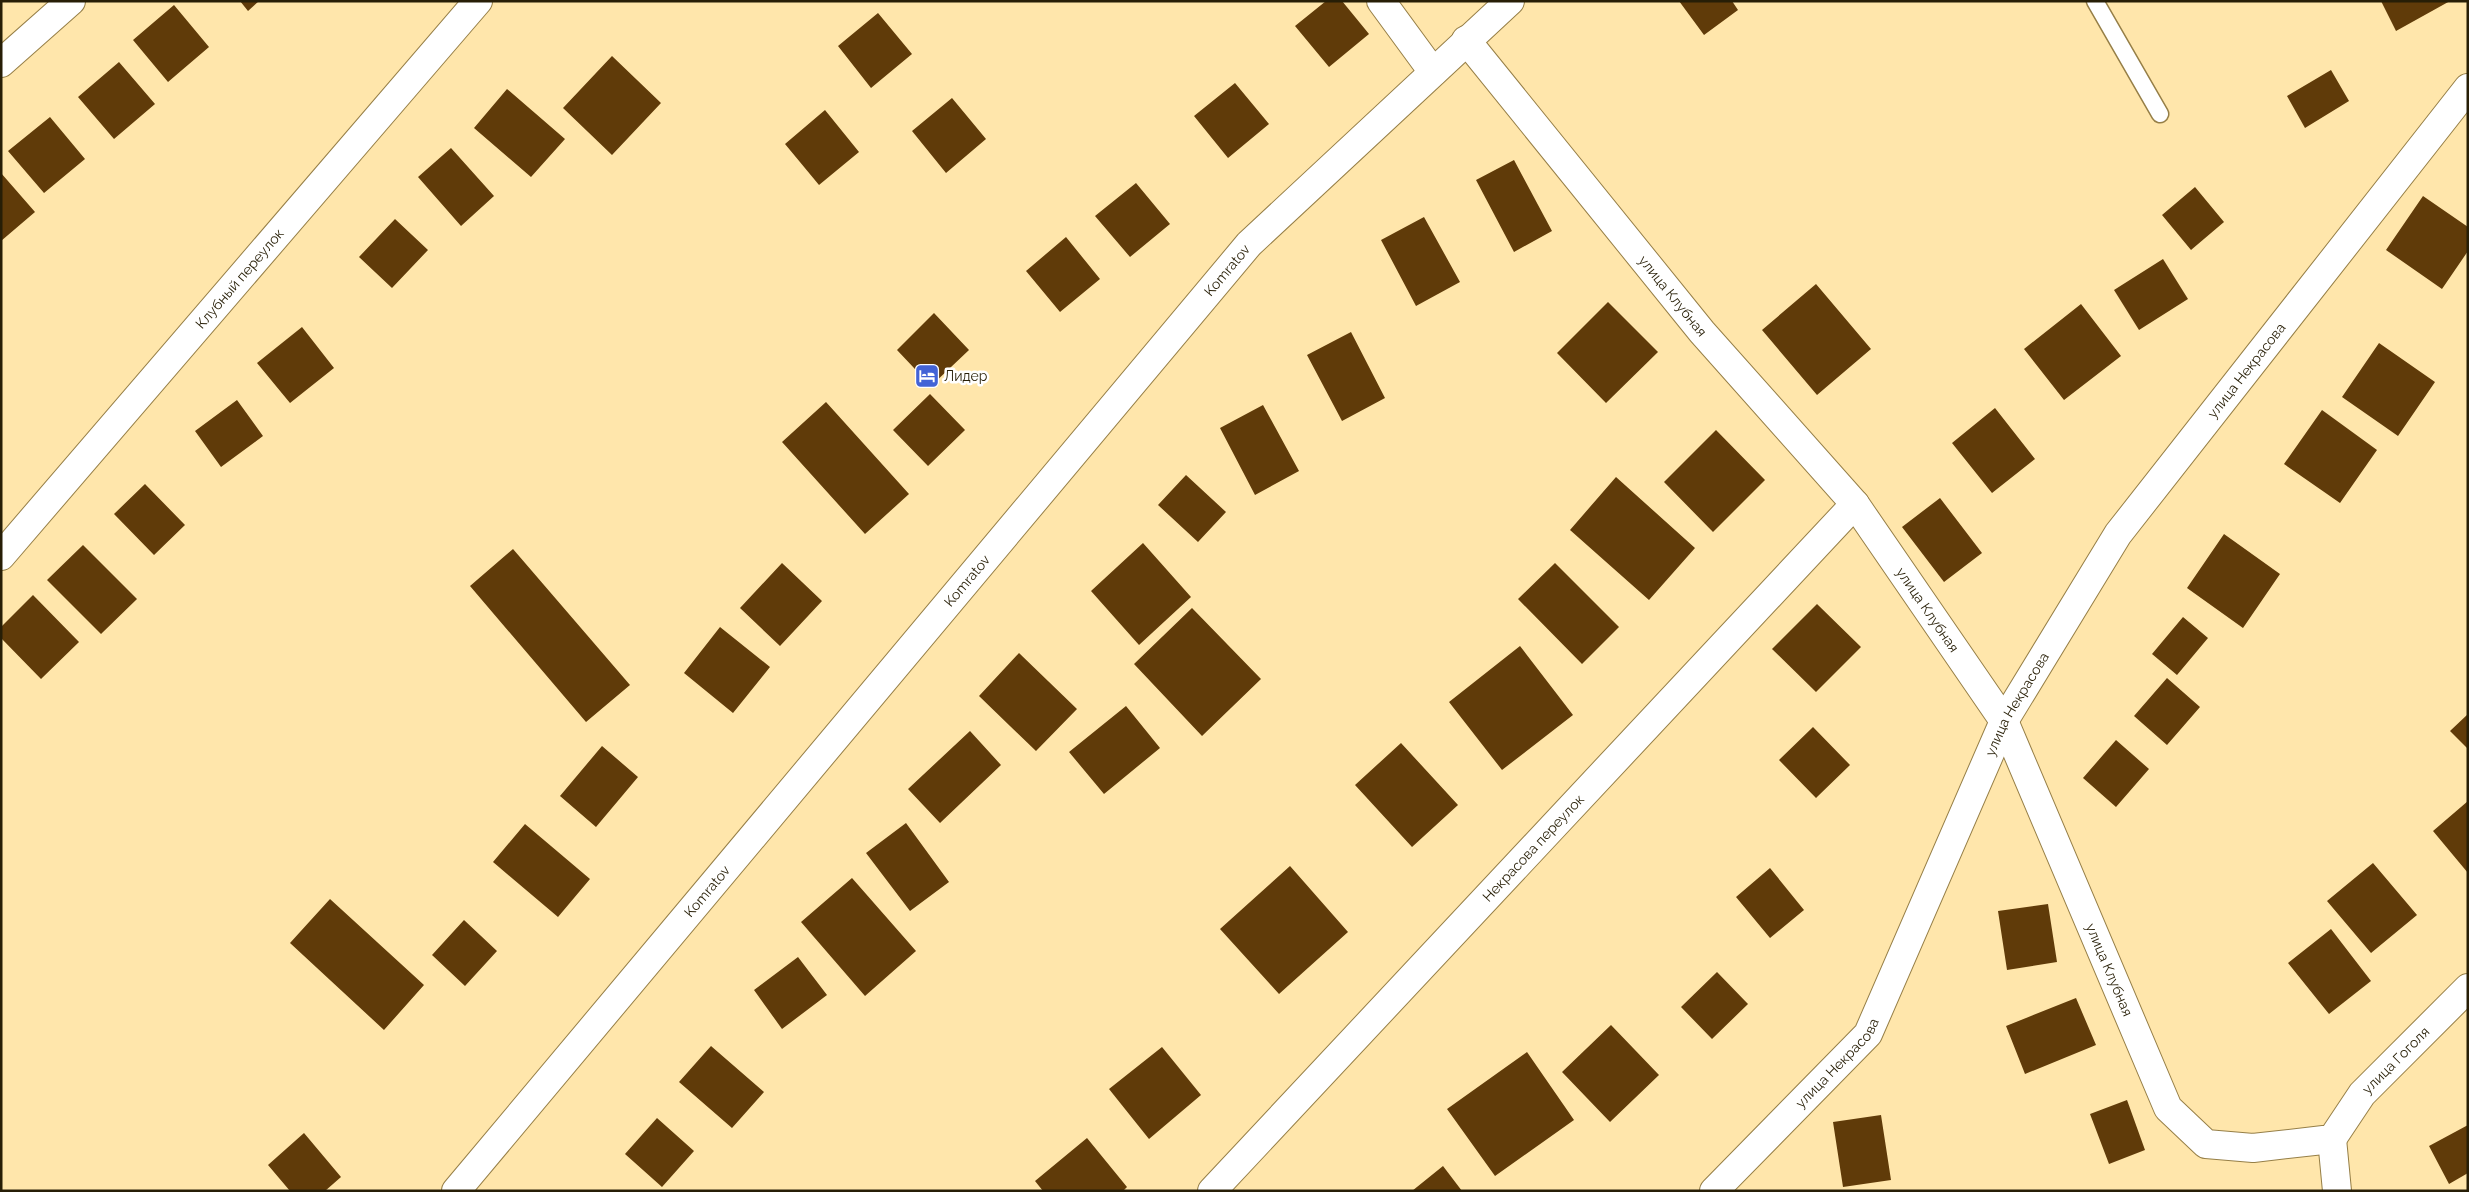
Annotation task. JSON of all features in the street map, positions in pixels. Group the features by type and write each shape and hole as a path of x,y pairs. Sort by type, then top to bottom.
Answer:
{"street":[{"path":"1,63 71,1"},
{"name":"Клубный переулок","path":"1,556 478,1"},
{"path":"1381,1 1433,72"},
{"name":"Komratov","path":"456,1191 1249,244 1510,1"},
{"name":"улица Клубная","path":"1466,40 1702,332 1855,504 2004,721 2168,1108 2206,1144 2253,1148 2332,1139"},
{"name":"улица Некрасова","path":"1714,1191 1868,1034 2004,721 2118,534 2468,88"},
{"name":"Некрасова переулок","path":"1212,1191 1855,504"},
{"name":"улица Гоголя","path":"2332,1139 2362,1094 2468,988"},
{"path":"2332,1139 2337,1191"}],"lane":[{"path":"2095,1 2160,114"}],"building":[{"path":"240,1 259,1 248,11"},
{"path":"1326,1 1342,1 1369,34 1329,67 1295,26"},
{"path":"1679,1 1732,1 1738,10 1704,35"},
{"path":"2381,1 2450,1 2396,31"},
{"path":"174,5 209,47 168,82 133,40"},
{"path":"878,13 912,54 871,88 838,46"},
{"path":"612,56 661,103 612,155 563,108"},
{"path":"119,62 155,104 114,139 78,97"},
{"path":"2331,70 2349,101 2305,128 2287,96"},
{"path":"1235,83 1269,124 1228,158 1194,116"},
{"path":"507,89 565,139 531,177 474,128"},
{"path":"952,98 986,139 946,173 912,131"},
{"path":"825,110 859,152 819,185 785,144"},
{"path":"50,117 85,159 44,193 8,151"},
{"path":"451,148 494,196 461,226 418,177"},
{"path":"1514,160 1552,231 1514,252 1476,180"},
{"path":"1,173 35,212 1,241"},
{"path":"1136,183 1170,224 1130,257 1095,216"},
{"path":"2195,187 2224,222 2191,250 2162,215"},
{"path":"2423,196 2468,227 2468,251 2442,289 2386,250"},
{"path":"1424,217 1460,282 1416,306 1381,240"},
{"path":"395,219 428,250 392,288 359,257"},
{"path":"1066,237 1100,279 1060,312 1026,271"},
{"path":"2163,259 2188,299 2139,330 2114,290"},
{"path":"1816,284 1871,349 1817,395 1762,330"},
{"path":"1608,302 1658,352 1606,403 1557,353"},
{"path":"2081,304 2121,356 2064,400 2024,349"},
{"path":"934,313 969,350 931,386 897,350"},
{"path":"302,327 334,368 290,403 257,363"},
{"path":"1351,332 1385,398 1342,421 1307,355"},
{"path":"2379,343 2435,382 2398,436 2342,397"},
{"path":"930,394 965,430 928,466 893,430"},
{"path":"237,400 263,436 221,467 195,431"},
{"path":"826,402 909,494 865,534 782,442"},
{"path":"1263,405 1299,471 1255,495 1220,428"},
{"path":"1995,408 2035,459 1992,493 1952,443"},
{"path":"2322,410 2377,450 2340,503 2284,464"},
{"path":"1716,430 1765,480 1713,532 1664,482"},
{"path":"1186,475 1226,512 1198,542 1158,505"},
{"path":"1616,477 1695,548 1649,600 1570,530"},
{"path":"145,484 185,525 154,555 114,514"},
{"path":"1940,498 1982,553 1944,582 1902,527"},
{"path":"2224,534 2280,574 2243,628 2187,588"},
{"path":"1143,543 1191,597 1139,645 1091,591"},
{"path":"83,545 137,599 101,634 47,580"},
{"path":"513,549 630,685 586,722 470,586"},
{"path":"782,563 822,601 780,646 740,608"},
{"path":"1555,563 1619,627 1582,664 1518,599"},
{"path":"33,595 79,642 41,679 1,638 1,627"},
{"path":"1817,604 1861,647 1816,692 1772,649"},
{"path":"1192,608 1261,679 1202,736 1134,664"},
{"path":"2183,617 2208,638 2177,675 2152,654"},
{"path":"720,627 770,667 733,713 684,673"},
{"path":"1520,646 1573,715 1502,770 1449,702"},
{"path":"1019,653 1077,709 1036,751 979,696"},
{"path":"2167,678 2200,707 2167,745 2134,716"},
{"path":"1126,706 1160,748 1104,794 1069,752"},
{"path":"2468,714 2468,749 2450,731"},
{"path":"1813,727 1850,765 1816,798 1779,760"},
{"path":"970,731 1001,765 940,823 908,789"},
{"path":"2116,740 2149,769 2116,807 2083,778"},
{"path":"1401,743 1458,805 1412,847 1355,785"},
{"path":"602,746 638,777 596,827 560,796"},
{"path":"2468,801 2468,873 2433,831"},
{"path":"906,823 949,882 910,911 866,853"},
{"path":"525,824 590,879 558,917 493,862"},
{"path":"2373,863 2417,915 2371,953 2327,901"},
{"path":"1290,866 1348,932 1279,994 1220,929"},
{"path":"1770,868 1804,910 1770,938 1736,897"},
{"path":"852,878 916,951 865,996 801,922"},
{"path":"330,899 424,985 384,1030 290,943"},
{"path":"2048,904 2057,962 2007,970 1998,911"},
{"path":"464,920 497,951 465,986 432,955"},
{"path":"2331,929 2371,981 2329,1014 2288,963"},
{"path":"798,957 827,995 782,1029 754,990"},
{"path":"1717,972 1748,1004 1712,1039 1681,1007"},
{"path":"2076,998 2096,1045 2025,1074 2006,1026"},
{"path":"1611,1025 1659,1075 1610,1122 1562,1072"},
{"path":"711,1046 764,1092 732,1128 679,1082"},
{"path":"1162,1047 1201,1095 1149,1139 1109,1089"},
{"path":"1527,1052 1574,1120 1495,1176 1447,1109"},
{"path":"2127,1100 2145,1150 2109,1164 2090,1114"},
{"path":"1881,1115 1891,1180 1843,1187 1833,1122"},
{"path":"657,1118 694,1151 662,1187 625,1154"},
{"path":"2468,1125 2468,1173 2449,1184 2429,1146"},
{"path":"304,1133 341,1177 325,1191 290,1191 268,1165"},
{"path":"1087,1138 1127,1187 1123,1191 1043,1191 1035,1181"},
{"path":"1443,1166 1462,1191 1412,1191"}],"place":[{"name":"Лидер","path":"927,376"}]}
